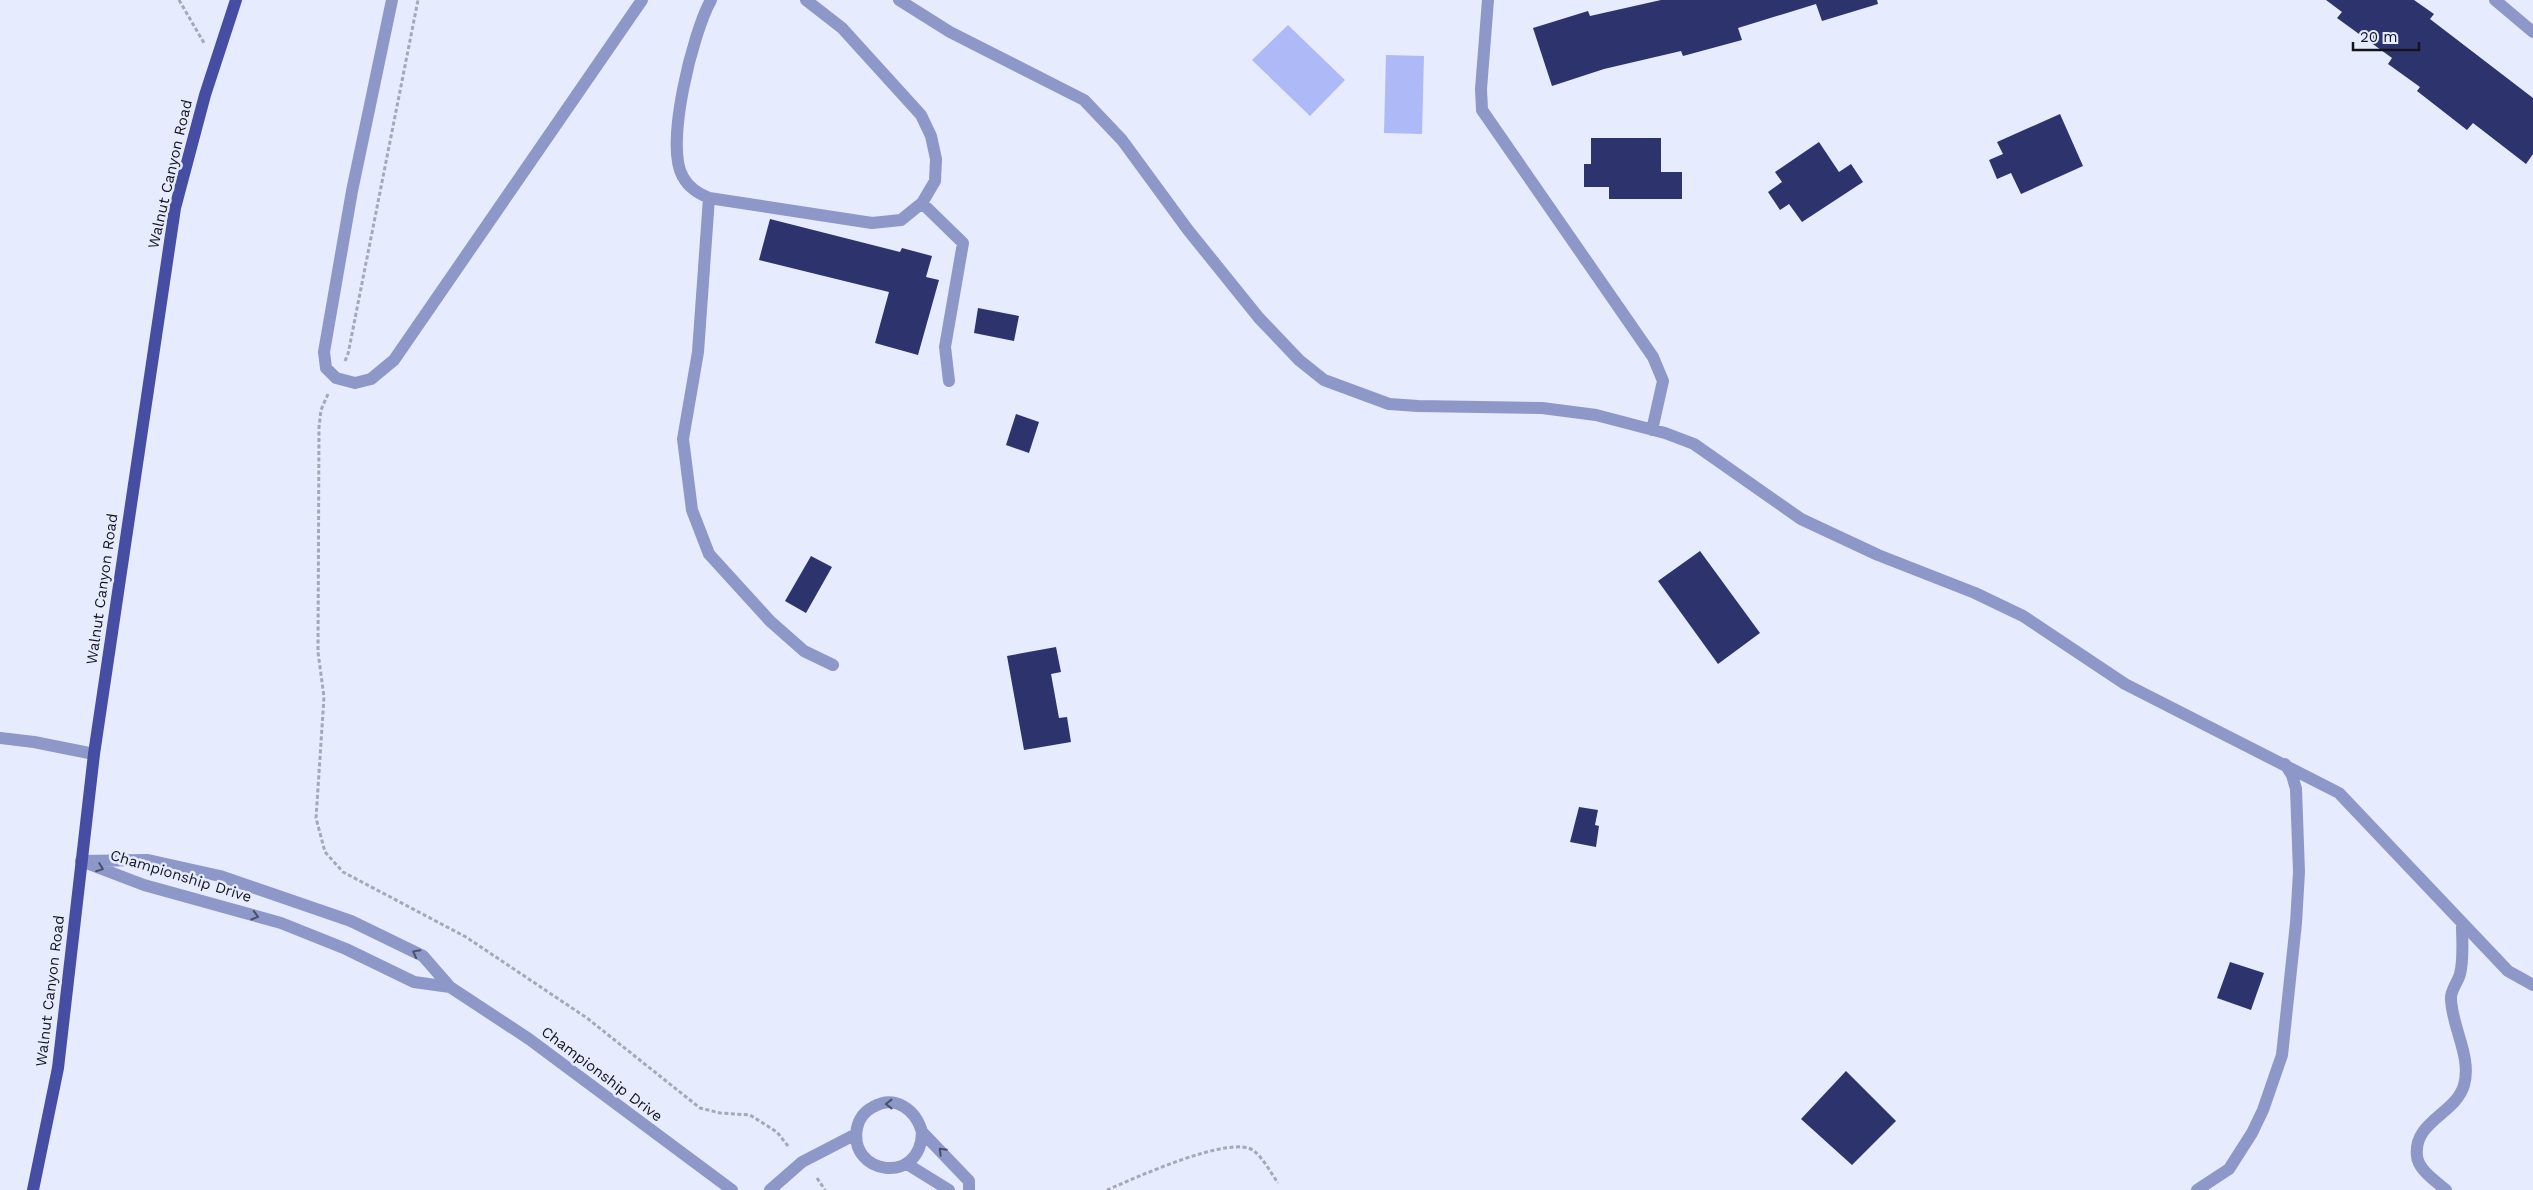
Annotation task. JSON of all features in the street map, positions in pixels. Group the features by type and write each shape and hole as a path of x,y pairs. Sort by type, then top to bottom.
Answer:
{"main road":[{"name":"Walnut Canyon Road","path":"33,1190 58,1068 94,754 175,208 215,62 236,0"}],"street":[{"path":"392,0 352,191 324,352 326,368 336,378 356,382 371,380 394,360 642,0"},
{"path":"710,0 688,60 676,159 682,176 691,188 709,198 872,223 901,220 922,203 935,181 936,159 931,136 921,115 842,28 806,0"},
{"path":"899,0 950,32 1084,100 1122,140 1188,230 1259,318 1298,360 1324,380 1389,404 1542,408 1596,415 1652,430 1694,444 1814,526 1878,555 1975,593 2023,616 2125,684 2339,793 2508,971 2533,985"},
{"path":"1488,0 1482,110 1653,357 1663,381 1652,430"},
{"path":"2495,0 2533,32"},
{"path":"709,198 698,352 683,439 692,510 709,554 770,621 804,651 833,665"},
{"path":"922,203 963,243 945,347 949,381"},
{"path":"0,738 34,742 94,754"},
{"path":"2197,1190 2229,1169 2252,1133 2263,1110 2282,1055 2296,922 2298,872 2296,789 2292,775 2285,764"},
{"name":"Championship Drive","path":"81,861 148,860 220,876 351,921 423,956 450,987 529,1039 732,1190"},
{"name":"Championship Drive","path":"81,861 144,884 281,923 346,949 414,982 450,987"},
{"path":"2446,1190 2430,1176 2418,1162 2416,1156 2420,1136 2429,1124 2459,1096 2464,1088 2467,1071 2450,998 2460,973 2462,924"},
{"path":"894,1102 913,1112 919,1121 922,1132 920,1150 907,1164 888,1169 869,1162 862,1154 856,1134 858,1123 868,1110 882,1103 894,1102"},
{"path":"922,1132 961,1171 969,1181 970,1190"},
{"path":"770,1190 802,1162 856,1134"},
{"path":"907,1164 950,1190"}],"path":[{"path":"179,0 215,62"},
{"path":"345,361 354,326 418,0"},
{"path":"328,394 321,410 319,437 318,652 324,697 316,818 324,852 344,872 466,936 587,1018 700,1108 720,1113 750,1115 777,1132 788,1146"},
{"path":"1107,1190 1210,1151 1238,1146 1254,1151 1278,1183"},
{"path":"817,1178 825,1190"}],"shaded area":[{"path":"1288,25 1345,80 1310,116 1252,60"},
{"path":"1386,55 1424,56 1422,134 1384,133"}],"building":[{"path":"1661,0 1877,0 1878,4 1822,21 1816,4 1738,28 1742,40 1683,56 1681,51 1604,69 1552,86 1533,28 1588,11 1590,16"},
{"path":"2326,0 2414,0 2434,14 2430,19 2533,98 2533,154 2526,164 2473,123 2467,130 2417,91 2420,87 2388,64 2392,58 2337,18 2342,12"},
{"path":"2060,114 2083,166 2021,194 2011,173 1997,179 1989,160 2003,154 1997,142"},
{"path":"1591,138 1661,138 1661,172 1682,172 1682,199 1609,199 1609,187 1584,187 1584,164 1591,164"},
{"path":"1819,142 1839,172 1851,164 1863,182 1802,222 1789,204 1780,210 1768,192 1782,182 1775,172"},
{"path":"770,219 900,252 902,248 932,256 926,277 939,280 918,355 875,343 889,292 759,260"},
{"path":"978,308 1019,316 1014,341 974,333"},
{"path":"1016,414 1039,422 1029,453 1006,445"},
{"path":"1700,551 1760,633 1718,664 1658,581"},
{"path":"811,556 832,567 806,613 785,601"},
{"path":"1056,647 1061,672 1051,674 1059,718 1067,717 1071,742 1024,750 1007,656"},
{"path":"1579,807 1598,810 1595,825 1599,826 1596,847 1570,842"},
{"path":"2230,962 2264,973 2251,1010 2217,998"},
{"path":"1846,1071 1896,1121 1852,1165 1801,1119"}]}
